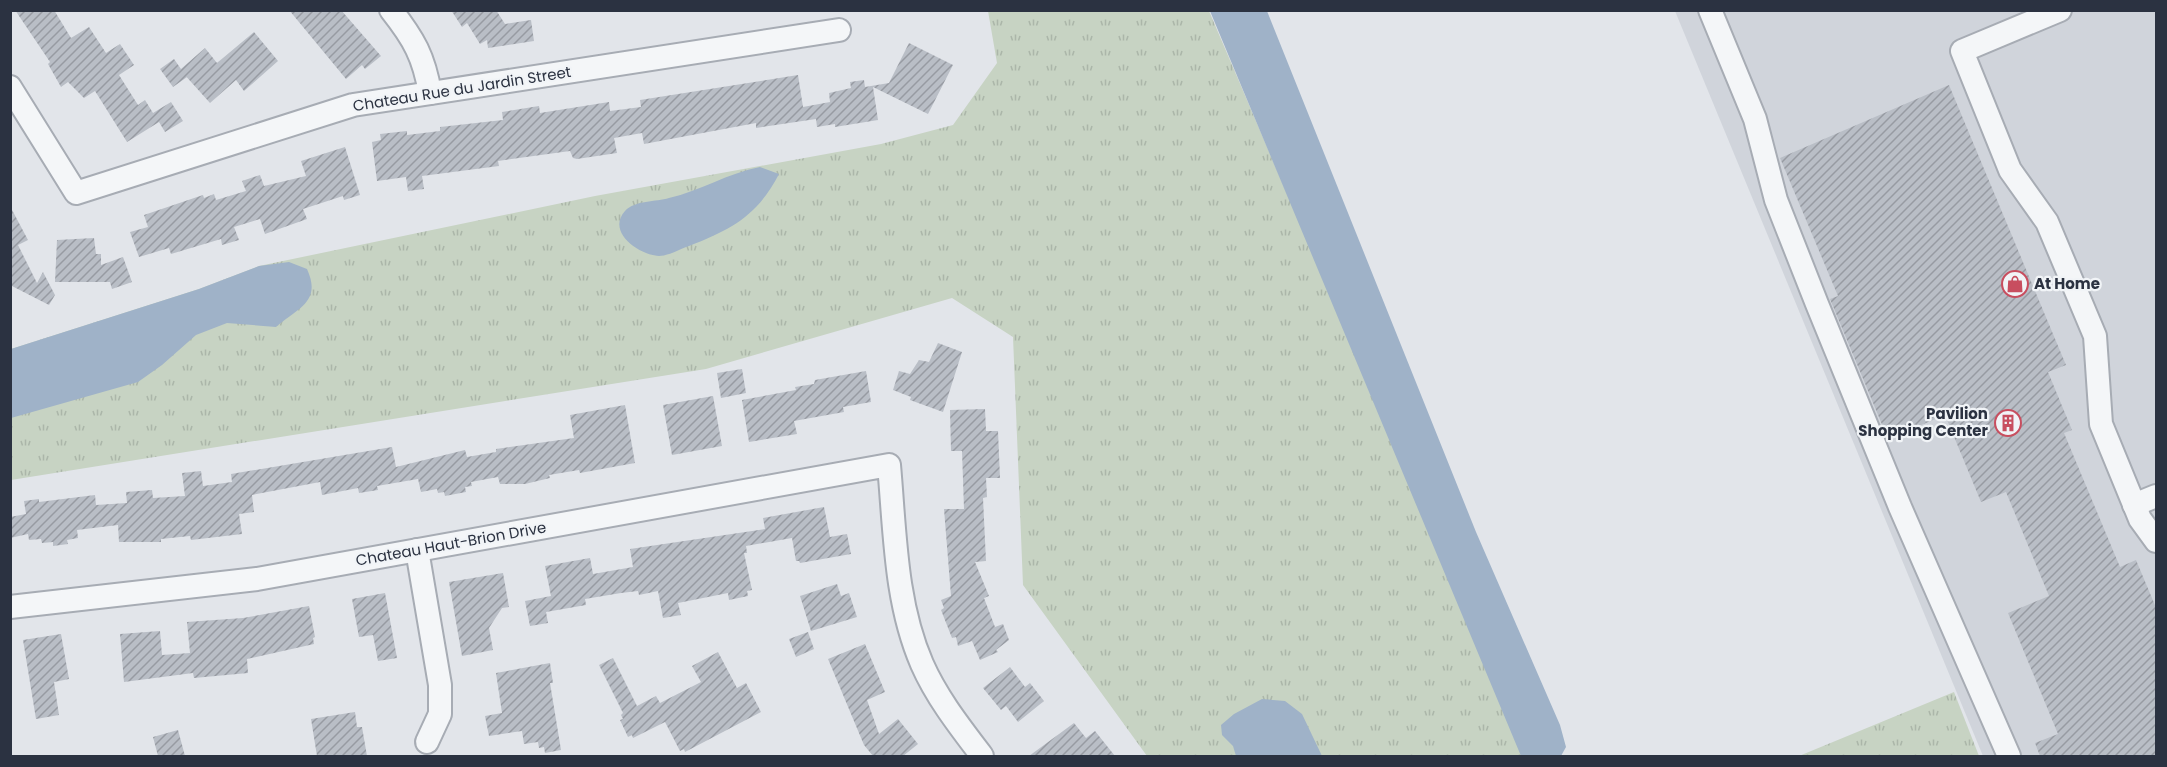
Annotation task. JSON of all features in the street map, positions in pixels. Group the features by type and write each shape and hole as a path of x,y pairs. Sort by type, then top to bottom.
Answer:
{"street":[{"path":"392,10 410,34 425,62 430,93"},
{"path":"1710,10 1755,119 1776,200 1813,293 1900,507 2009,756"},
{"path":"2060,10 1962,51 2010,170 2047,222 2095,336 2101,424 2140,519 2157,541"},
{"name":"Chateau Rue du Jardin Street","path":"10,87 76,193 353,105 839,30"},
{"name":"Chateau Haut-Brion Drive","path":"10,606 257,579 889,465 900,586 906,620 922,665 944,703 982,756"},
{"path":"2134,505 2157,496"},
{"path":"417,550 440,685 440,714 427,742"}],"shaded area":[{"path":"1675,11 2156,11 2156,756 1983,756"}],"green space":[{"path":"988,11 1209,11 1527,756 1147,756 1023,585 1013,337 952,298 706,369 11,480 11,349 199,289 259,266 595,196 881,144 953,125 997,63"},
{"path":"1954,692 1979,756 1799,756"}],"water":[{"path":"1210,11 1267,11 1476,532 1560,725 1566,747 1561,756 1521,756"},
{"path":"760,167 779,174 762,201 731,227 670,254 659,256 634,247 622,234 619,227 620,219 629,207 680,195 737,173"},
{"path":"289,262 307,269 312,289 305,303 276,327 227,323 196,335 162,365 138,382 11,418 11,349 199,289 259,266"},
{"path":"1262,699 1285,701 1302,714 1322,756 1236,756 1233,746 1222,735 1221,725 1234,714"}],"building":[{"path":"15,10 54,10 71,38 89,27 106,53 120,44 134,65 119,75 138,105 145,100 153,113 171,102 183,121 165,132 159,122 127,142 95,91 84,98 68,82 61,87 48,64 50,62"},
{"path":"289,10 341,10 381,56 365,69 362,65 346,79"},
{"path":"451,10 496,10 505,24 531,20 534,41 488,48 487,40 480,44 467,23 462,27"},
{"path":"254,32 278,61 244,91 236,80 210,103 187,77 173,87 160,69 174,59 181,69 205,48 217,63"},
{"path":"909,43 953,65 928,114 873,87 878,120 835,127 835,124 817,127 816,119 756,128 756,123 644,144 642,133 614,138 617,153 577,159 573,158 570,151 498,161 499,166 422,176 424,189 408,191 406,177 377,181 372,142 381,140 380,134 407,131 407,135 440,131 440,127 503,120 502,112 539,106 540,113 609,102 610,111 641,107 640,100 798,75 803,107 830,102 829,93 851,88 850,82 864,80 865,87 889,83"},
{"name":"Pavilion Shopping Center","path":"1949,85 2066,365 2048,372 2072,430 2064,433 2120,567 2136,560 2157,610 2157,756 2040,756 2035,743 2058,734 2008,613 2049,596 2006,492 1981,502 1945,415 1888,439 1830,299 1838,296 1780,158"},
{"path":"345,147 360,195 344,200 343,196 303,209 307,219 265,234 260,219 234,227 239,240 222,245 221,239 171,254 169,248 139,257 130,232 148,227 144,215 203,195 204,198 214,194 216,200 246,191 242,181 260,175 264,186 306,176 301,161"},
{"path":"10,206 28,240 18,245 37,283 43,272 55,295 49,305 10,285"},
{"path":"94,238 96,254 101,254 101,265 123,257 132,282 112,289 110,282 55,282 57,240"},
{"path":"938,343 962,352 943,412 910,400 911,397 893,390 899,371 910,374 919,360 929,362"},
{"path":"742,369 746,393 721,398 717,373"},
{"path":"866,371 871,402 843,407 844,412 794,421 797,434 749,442 742,400 796,390 795,387 814,384 815,380"},
{"path":"713,396 722,446 672,455 663,405"},
{"path":"625,405 635,463 580,473 579,470 549,475 550,478 525,484 500,484 498,477 471,482 472,486 465,487 466,492 445,496 444,492 438,493 437,489 421,492 418,479 377,486 378,490 359,493 358,488 322,495 320,482 252,495 254,512 239,514 242,534 191,540 190,536 161,539 161,542 119,542 118,525 77,530 78,538 67,540 68,544 53,546 53,542 42,543 41,539 29,540 28,534 10,538 10,517 26,514 24,501 39,499 39,502 95,495 96,505 127,503 126,492 152,490 153,498 185,496 182,473 201,471 203,486 232,482 231,474 392,447 396,467 465,450 467,457 496,452 496,449 574,438 570,415"},
{"path":"985,409 986,431 998,431 1000,478 986,478 987,497 983,498 986,561 975,562 989,596 984,598 995,627 1003,624 1009,640 996,650 998,652 980,660 972,641 958,646 956,637 952,638 941,610 944,608 941,600 951,596 944,509 964,509 962,451 951,451 950,410"},
{"path":"824,507 830,537 847,534 851,554 800,563 796,561 792,538 746,546 747,553 744,553 752,590 747,591 748,596 729,600 728,593 678,603 681,615 663,618 658,591 639,595 638,591 621,593 585,599 586,605 546,612 548,623 530,626 525,601 551,596 545,566 590,558 593,574 633,567 630,549 765,529 763,518"},
{"path":"503,573 509,607 502,608 489,628 493,650 462,656 449,582"},
{"path":"837,584 841,596 849,593 857,617 811,631 800,596"},
{"path":"385,593 397,658 378,661 373,635 359,637 352,599"},
{"path":"309,606 315,637 313,638 314,644 247,659 248,673 194,678 193,673 124,682 120,634 160,631 162,655 190,653 187,622 243,618"},
{"path":"808,632 814,649 796,657 789,639"},
{"path":"61,634 69,679 54,682 59,715 36,719 23,640"},
{"path":"865,644 885,692 867,700 879,734 898,719 918,744 903,756 873,756 864,745 828,659"},
{"path":"718,652 737,688 746,683 761,712 685,752 684,749 680,751 665,722 633,738 632,735 628,737 620,720 623,719 621,715 623,713 599,665 613,658 637,706 656,696 660,703 701,682 692,666"},
{"path":"550,663 553,683 550,683 561,750 545,753 544,747 539,748 538,742 524,744 522,731 489,736 485,716 502,713 496,673"},
{"path":"1010,667 1025,687 1030,683 1044,701 1018,722 1006,706 1001,710 983,688"},
{"path":"355,712 357,727 362,727 367,756 317,756 311,719"},
{"path":"1074,723 1086,738 1095,731 1115,756 1029,756"},
{"path":"178,730 185,756 158,756 153,737"}],"place":[{"name":"At Home","path":"2015,284"},
{"name":"Pavilion Shopping Center","path":"2008,423"}]}
